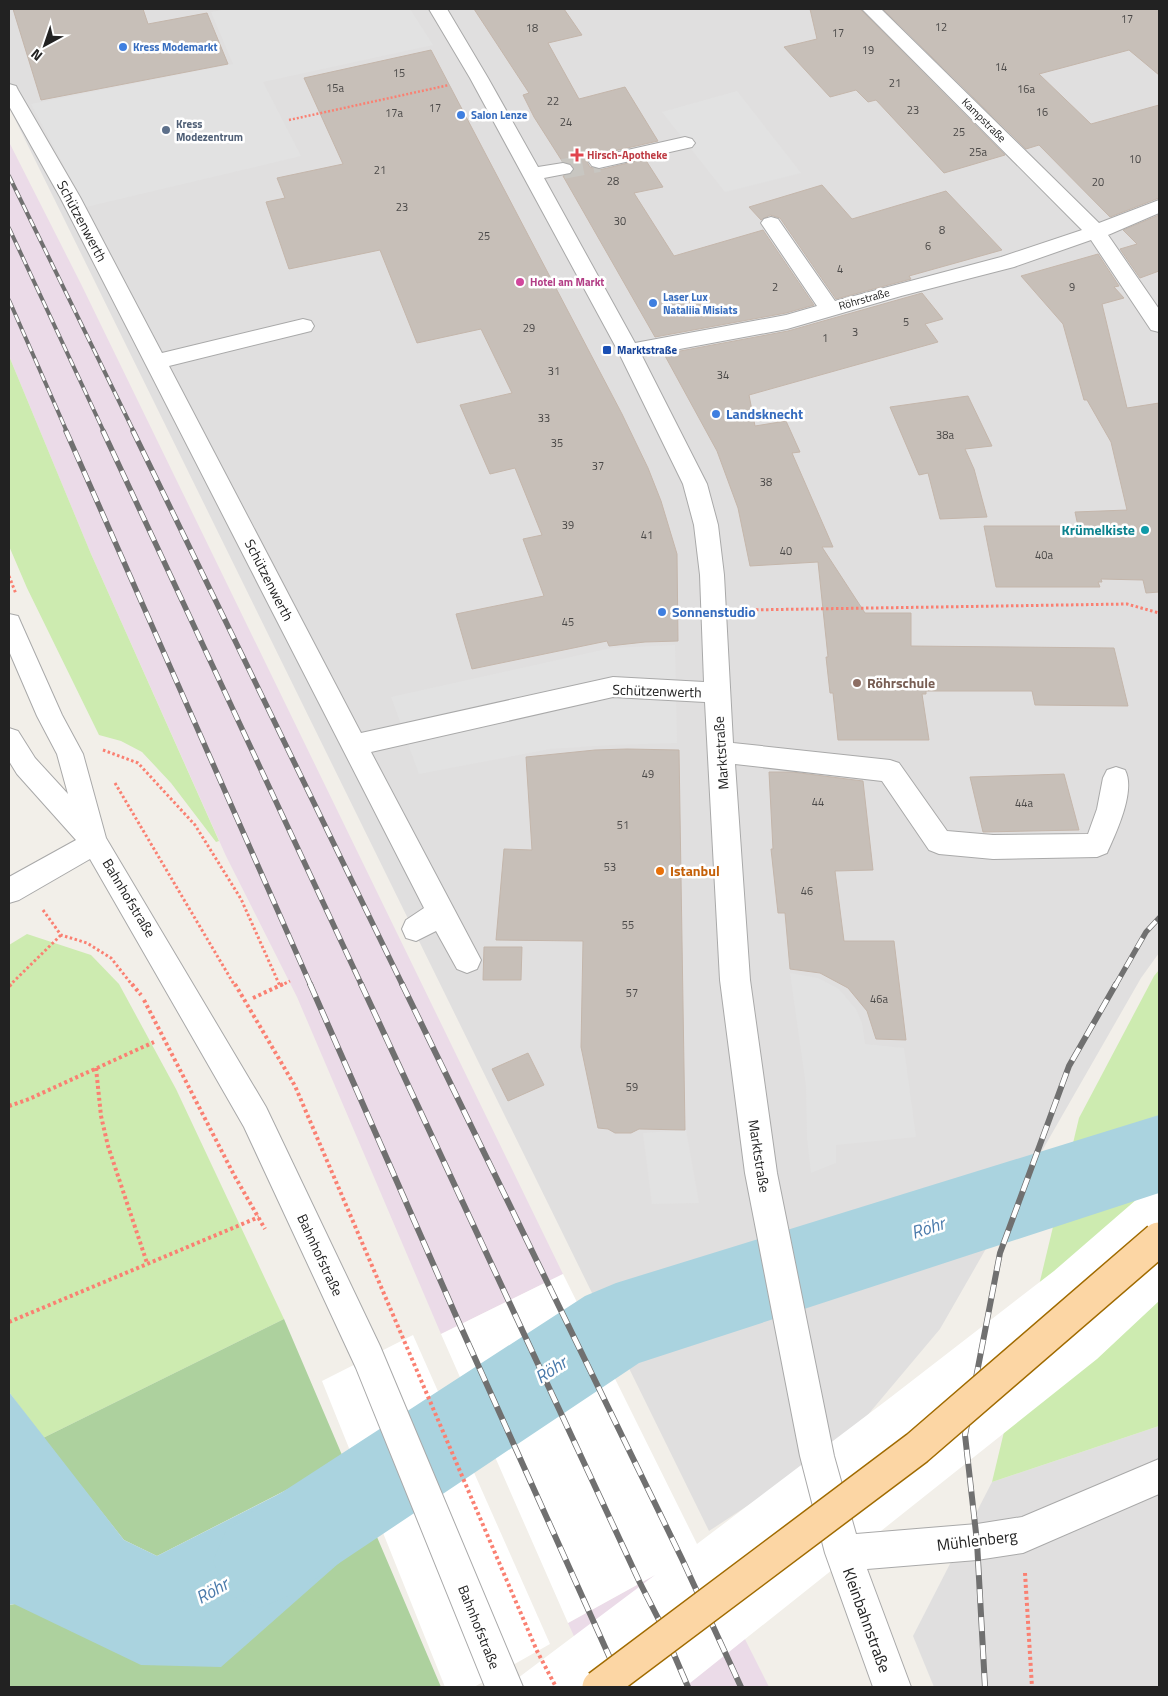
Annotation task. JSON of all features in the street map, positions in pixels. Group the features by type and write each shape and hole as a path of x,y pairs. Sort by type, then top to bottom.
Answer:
{"main road":[{"path":"599,1687 917,1448 1159,1239"}],"street":[{"name":"Marktstraße","path":"438,9 479,78 629,351 695,484 706,525 712,575 734,980 761,1173 817,1456 843,1553"},
{"name":"Kampstraße","path":"871,9 1096,232"},
{"name":"Schützenwerth","path":"9,90 70,197 354,745 613,687 717,693"},
{"path":"599,162 685,143"},
{"path":"531,174 563,169"},
{"name":"Röhrstraße","path":"629,351 787,322 896,290 1007,262 1096,232 1159,206"},
{"path":"771,223 830,309"},
{"path":"1096,232 1159,325"},
{"path":"156,361 303,326"},
{"name":"Bahnhofstraße","path":"14,612 50,716 70,754 95,843"},
{"name":"Bahnhofstraße","path":"9,739 26,766 95,843 255,1117 368,1358 501,1680"},
{"path":"354,745 467,960"},
{"path":"721,752 890,771 939,842 993,847 1097,845 1112,809 1116,778"},
{"path":"9,891 95,843"},
{"path":"416,929 441,912"},
{"name":"Mühlenberg","path":"843,1553 977,1542 1023,1534 1159,1476"},
{"name":"Kleinbahnstraße","path":"843,1553 892,1687"}],"path":[{"path":"289,120 479,78"},
{"path":"9,576 14,612"},
{"path":"713,611 1127,604 1159,613"},
{"path":"102,749 138,763 196,825 241,899 280,986"},
{"path":"114,780 295,1086 537,1651 556,1687"},
{"path":"9,986 61,935 87,943 111,958 140,994 234,1175 259,1217 9,1322"},
{"path":"253,998 290,981"},
{"path":"9,1106 29,1099 154,1042"},
{"path":"96,1068 101,1116 108,1146 146,1263"},
{"path":"1023,1534 1032,1687"}],"shaded area":[{"path":"9,9 1159,9 1159,953 1141,978 940,1329 845,1442 709,1531 9,107"},
{"name":"Kress Modezentrum","path":"226,9 410,9 433,45 263,82 301,156 86,207 31,104 233,64 211,12"},
{"path":"737,91 801,173 725,192 662,112"},
{"path":"9,142 81,284 563,1274 441,1334 297,997 226,856 91,554 9,356"},
{"path":"675,645 677,743 550,749 419,774 391,697 611,648"},
{"path":"790,973 818,978 839,989 856,1009 862,1023 865,1044 904,1048 916,1137 836,1145 836,1163 811,1173 807,1138 806,1086"},
{"path":"686,1130 699,1203 652,1204 643,1133"},
{"path":"1159,1426 1159,1687 934,1687 913,1636 992,1482"},
{"path":"700,1550 769,1687 597,1687 568,1623"}],"green space":[{"path":"9,356 91,554 219,841 216,842 171,783 142,752 121,741 99,735 27,588 9,546"},
{"path":"27,934 91,955 119,984 176,1089 284,1319 43,1438 9,1392 9,945"},
{"path":"1159,970 1159,1426 992,1482 1079,1118 1154,976"},
{"path":"284,1319 441,1687 9,1687 9,1605 356,1548 333,1466 157,1556 124,1540 43,1438"}],"water":[{"path":"9,1392 124,1540 157,1556 334,1466 356,1548 221,1667 141,1665 14,1604 9,1605"}],"pier":[{"path":"1159,1180 1159,1301 1097,1359 685,1687 506,1687 655,1575 568,1623 441,1334 563,1274 697,1544 1054,1271"},
{"path":"413,1335 550,1644 474,1687 445,1687 322,1381"}],"building":[{"name":"Kress Modemarkt","path":"13,9 143,9 148,24 207,13 228,64 41,100"},
{"path":"474,9 564,9 582,35 548,43 579,99 625,87 658,141 592,156 587,162 590,167 599,170 645,159 663,187 634,193 674,256 763,230 814,305 786,313 655,337 563,176 572,174 574,168 571,163 562,161 534,117 523,95 529,93"},
{"path":"810,9 860,9 1005,155 944,173 876,100 868,102 856,90 830,97 784,47 817,39"},
{"path":"883,9 1159,9 1159,75 1129,50 1039,74 1091,124 1159,105 1159,198 1110,217 1039,145 1026,149"},
{"path":"431,50 622,414 648,468 661,501 677,554 678,641 609,646 607,641 472,669 456,614 544,596 523,539 542,535 515,468 490,474 460,405 512,393 481,329 417,343 380,250 289,269 266,202 285,198 277,178 343,164 304,78"},
{"path":"822,185 852,219 946,191 1002,250 909,276 911,279 836,299 780,218 770,215 761,220 749,207"},
{"path":"1159,215 1159,271 1140,278 1120,249 1137,244 1123,230"},
{"path":"1098,254 1119,286 1114,287 1124,298 1102,304 1127,408 1159,403 1159,592 1146,593 1143,580 1101,579 1102,582 1098,582 1100,587 996,587 984,526 1078,526 1075,512 1127,510 1111,442 1087,400 1084,400 1063,324 1021,276"},
{"path":"922,293 943,319 925,324 938,342 749,395 755,426 786,421 800,452 792,453 833,547 822,547 865,613 911,613 911,646 1114,648 1128,706 1035,705 1032,691 926,691 926,694 922,694 929,740 838,740 833,693 830,693 818,562 750,566 738,508 717,451 664,354 788,331"},
{"path":"968,396 992,446 965,449 974,469 987,517 940,519 928,473 919,475 890,407"},
{"path":"595,750 679,750 685,1130 639,1129 631,1133 615,1133 608,1129 598,1128 581,1047 583,941 496,940 504,849 532,850 526,757"},
{"path":"769,772 792,772 863,781 873,870 835,871 844,941 894,941 906,1040 876,1039 867,1011 848,988 820,973 790,969 785,913 778,913 771,849 773,849"},
{"path":"1064,774 1079,830 983,832 970,777"},
{"path":"484,947 522,947 521,980 483,980"},
{"path":"528,1053 544,1085 508,1101 492,1069"}],"waterway":[{"name":"Röhr","path":"260,1561 616,1327 1159,1154"}],"tunnel":[{"path":"563,169 599,162"}],"railway":[{"path":"9,176 134,432"},
{"path":"9,228 104,432"},
{"path":"9,300 67,432"},
{"path":"66,431 311,986"},
{"path":"103,431 362,986"},
{"path":"133,431 403,986"},
{"path":"1115,986 1146,932 1159,918"},
{"path":"310,984 460,1325 623,1687"},
{"path":"361,984 640,1583 660,1622 688,1687"},
{"path":"402,984 682,1559 741,1687"},
{"path":"985,1687 977,1542 965,1435 1000,1253 1069,1066 1116,984"}],"place":[{"name":"Kress Modemarkt","path":"123,47"},
{"name":"Salon Lenze","path":"461,115"},
{"name":"Kress Modezentrum","path":"166,130"},
{"name":"Hirsch-Apotheke","path":"577,155"},
{"name":"Hotel am Markt","path":"520,282"},
{"name":"Laser Lux Nataliia Misiats","path":"653,303"},
{"name":"Marktstraße","path":"607,350"},
{"name":"Landsknecht","path":"716,414"},
{"name":"Krümelkiste","path":"1145,530"},
{"name":"Sonnenstudio","path":"662,612"},
{"name":"Röhrschule","path":"857,683"},
{"name":"Istanbul","path":"660,871"}]}
